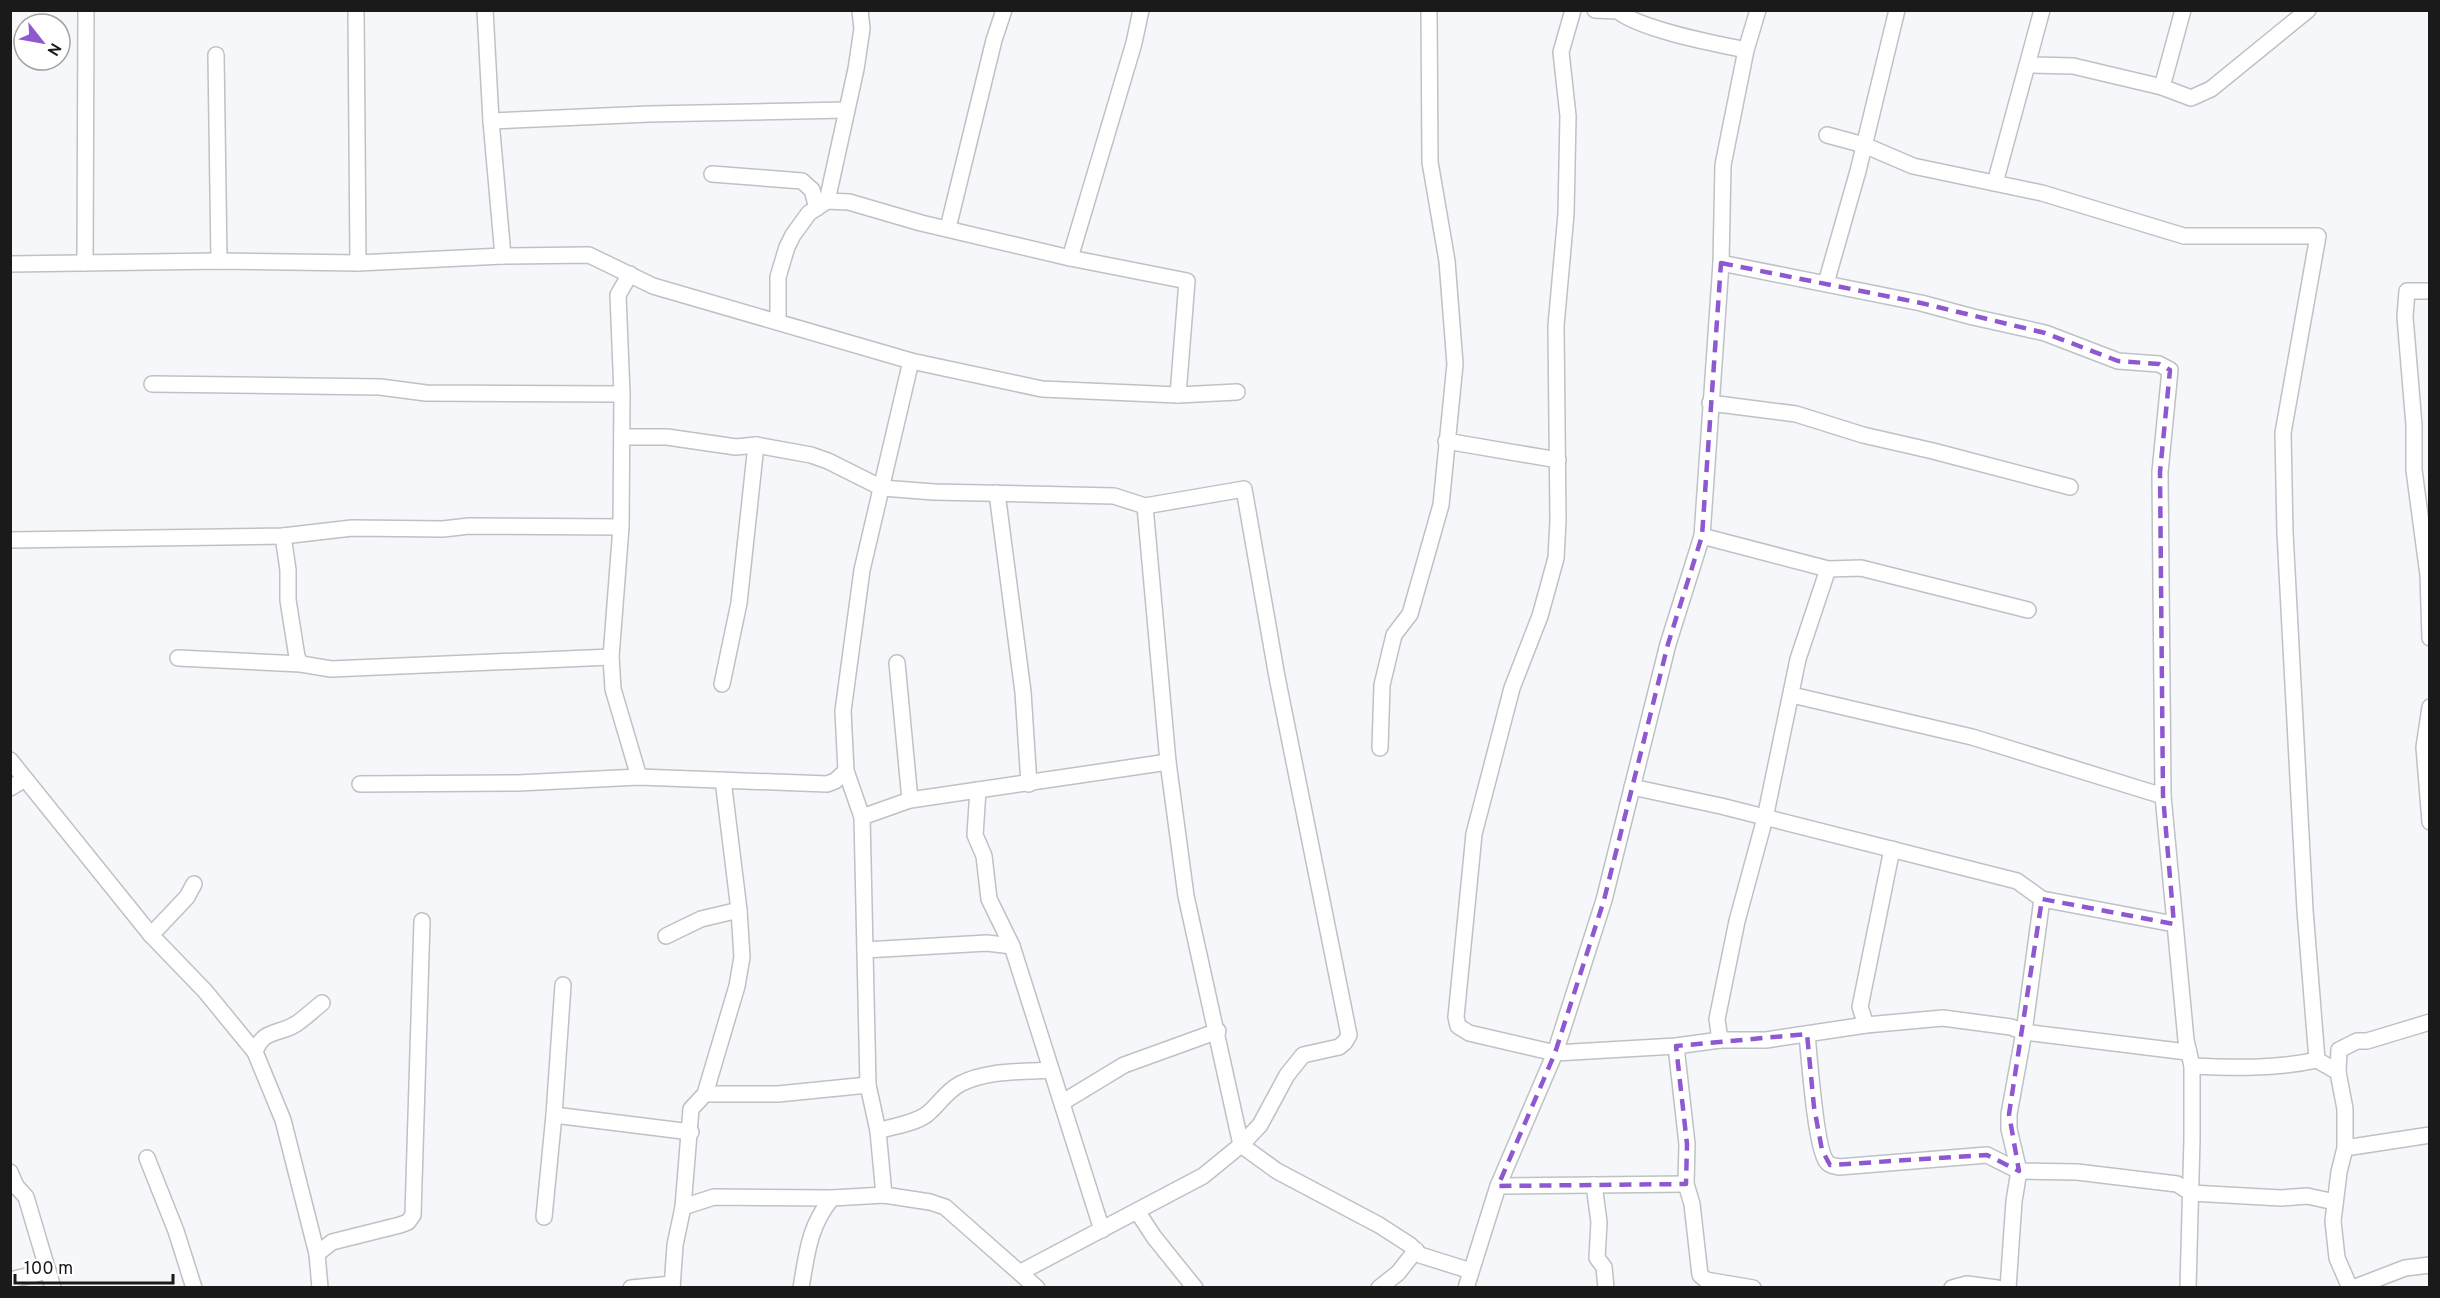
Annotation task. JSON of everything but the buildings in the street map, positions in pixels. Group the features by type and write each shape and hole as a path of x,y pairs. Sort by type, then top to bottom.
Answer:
{"street":[{"path":"85,262 86,10"},
{"path":"356,10 358,263"},
{"path":"485,10 503,256"},
{"path":"822,205 846,110 862,29 860,10"},
{"path":"948,228 994,40 1004,10"},
{"path":"1070,258 1134,43 1141,10"},
{"path":"1380,748 1382,684 1394,635 1410,615 1441,505 1455,364 1447,261 1430,162 1429,10"},
{"path":"1573,10 1561,52 1568,116 1566,214 1556,326 1558,460 1556,558 1540,616 1512,688 1474,834 1456,1017 1458,1026 1462,1031 1555,1053 1720,1041 1766,1040 1866,1025 1943,1018 2011,1027 2024,1032 2189,1059 2224,1068 2292,1065 2317,1060 2338,1072"},
{"path":"1596,10 1617,11 1631,19 1687,37 1746,50"},
{"path":"1466,1287 1498,1185 1555,1053 1604,900 1668,644 1702,536 1721,263 1723,165 1746,50 1758,10"},
{"path":"1826,284 1864,145 1897,10"},
{"path":"1995,183 2042,10"},
{"path":"2162,87 2183,10"},
{"path":"2028,65 2073,66 2162,87 2191,98 2211,89 2308,10"},
{"path":"216,56 219,261"},
{"path":"492,121 649,114 846,110"},
{"path":"1827,135 1864,145 1913,166 2042,194 2184,236 2318,236 2283,433 2285,533 2305,909 2317,1060"},
{"path":"712,174 802,181 812,190 822,205"},
{"path":"778,322 778,277 793,235 809,213 822,205 849,202 921,223 1070,258 1187,281 1178,395"},
{"path":"10,264 219,261 358,263 503,256 589,255 653,286 911,361 1042,389 1178,395 1237,392"},
{"path":"1721,263 1921,303 2045,333 2118,361 2159,364 2170,370 2160,472 2163,796 2189,1059 2191,1193 2188,1287"},
{"path":"630,274 618,295 622,394 621,527 611,657 613,689 639,777"},
{"path":"2430,291 2407,291 2405,317 2414,425 2414,470 2428,560 2430,638"},
{"path":"884,1195 878,1131 868,1085 865,856 862,817 844,778 843,711 862,570 911,361"},
{"path":"152,384 380,387 426,393 622,394"},
{"path":"1710,403 1796,414 1863,435 1934,451 2070,488"},
{"path":"2414,425 2430,423"},
{"path":"622,437 667,436 736,447 756,446 810,455 828,461 882,488 1114,496 1145,506 1244,489 1277,677 1349,1035 1339,1047 1303,1055 1287,1075 1260,1125 1242,1144 1203,1176 1021,1272"},
{"path":"1446,441 1558,460"},
{"path":"722,684 739,603 756,446"},
{"path":"997,493 1023,692 1029,784"},
{"path":"1145,506 1168,762 1186,896 1242,1144 1277,1171 1379,1225 1420,1255 1471,1271"},
{"path":"10,540 283,536 352,528 621,527"},
{"path":"283,536 288,570 288,600 297,657 301,664"},
{"path":"1702,536 1828,568 1861,568 2028,610"},
{"path":"1720,1041 1718,1019 1737,921 1765,818 1798,659 1828,568"},
{"path":"178,658 301,664 331,669 611,657"},
{"path":"897,663 910,800"},
{"path":"1792,695 1972,738 2163,796"},
{"path":"2430,707 2427,748 2430,822"},
{"path":"10,760 151,935 205,991 255,1052 284,1120 317,1254 317,1287"},
{"path":"862,817 910,800 1168,762"},
{"path":"360,784 518,783 639,777 827,784 844,778"},
{"path":"10,788 25,779"},
{"path":"631,1287 672,1286 675,1245 683,1207 691,1132 691,1109 705,1094 742,957 739,910 723,780"},
{"path":"1632,787 2018,881 2042,899 2174,924"},
{"path":"978,790 975,835 984,856 989,899 1012,946 1102,1230"},
{"path":"1866,1025 1860,1007 1892,849"},
{"path":"151,935 187,897 194,884"},
{"path":"2008,1287 2014,1201 2019,1172 2009,1129 2009,1114 2024,1032 2042,899"},
{"path":"666,936 701,919 739,910"},
{"path":"317,1254 332,1242 400,1225 408,1222 412,1215 422,921"},
{"path":"865,950 987,943 1012,946"},
{"path":"544,1217 563,985"},
{"path":"255,1052 259,1041 271,1033 297,1024 322,1003"},
{"path":"2430,1022 2367,1041 2357,1041 2339,1050 2338,1072 2344,1109 2345,1148 2334,1202 2333,1221 2337,1258 2351,1287 2405,1268 2430,1265"},
{"path":"1063,1102 1124,1065 1218,1031"},
{"path":"1808,1034 1814,1107 1825,1161 1830,1165 1839,1167 1988,1155 2019,1172 2077,1172 2177,1184 2191,1193 2281,1198 2307,1196 2334,1202"},
{"path":"1676,1046 1687,1144 1686,1184 1692,1204 1700,1275 1706,1280 1754,1287"},
{"path":"878,1131 920,1118 927,1114 944,1095 974,1078 992,1074 1050,1070"},
{"path":"705,1094 778,1094 868,1085"},
{"path":"554,1115 691,1132"},
{"path":"2345,1148 2430,1134"},
{"path":"147,1158 176,1231 194,1287"},
{"path":"12,1181 26,1197 53,1287"},
{"path":"1498,1185 1686,1184"},
{"path":"1594,1185 1599,1222 1597,1258 1605,1267 1606,1287"},
{"path":"683,1207 714,1197 832,1198 884,1195 930,1202 945,1207 1037,1287"},
{"path":"801,1287 810,1236 820,1213 832,1198"},
{"path":"1137,1211 1154,1237 1196,1287"},
{"path":"1379,1287 1398,1273 1416,1250"},
{"path":"10,1280 48,1271"},
{"path":"1952,1287 1967,1284 1997,1287"}],"highlighted area":[{"path":"1721,263 1921,303 2045,333 2118,361 2159,364 2170,370 2160,472 2163,796 2174,924 2042,899 2009,1114 2019,1171 1987,1155 1830,1165 1822,1150 1814,1107 1807,1034 1676,1046 1687,1144 1686,1184 1498,1186 1555,1053 1604,900 1668,644 1702,536"}]}
